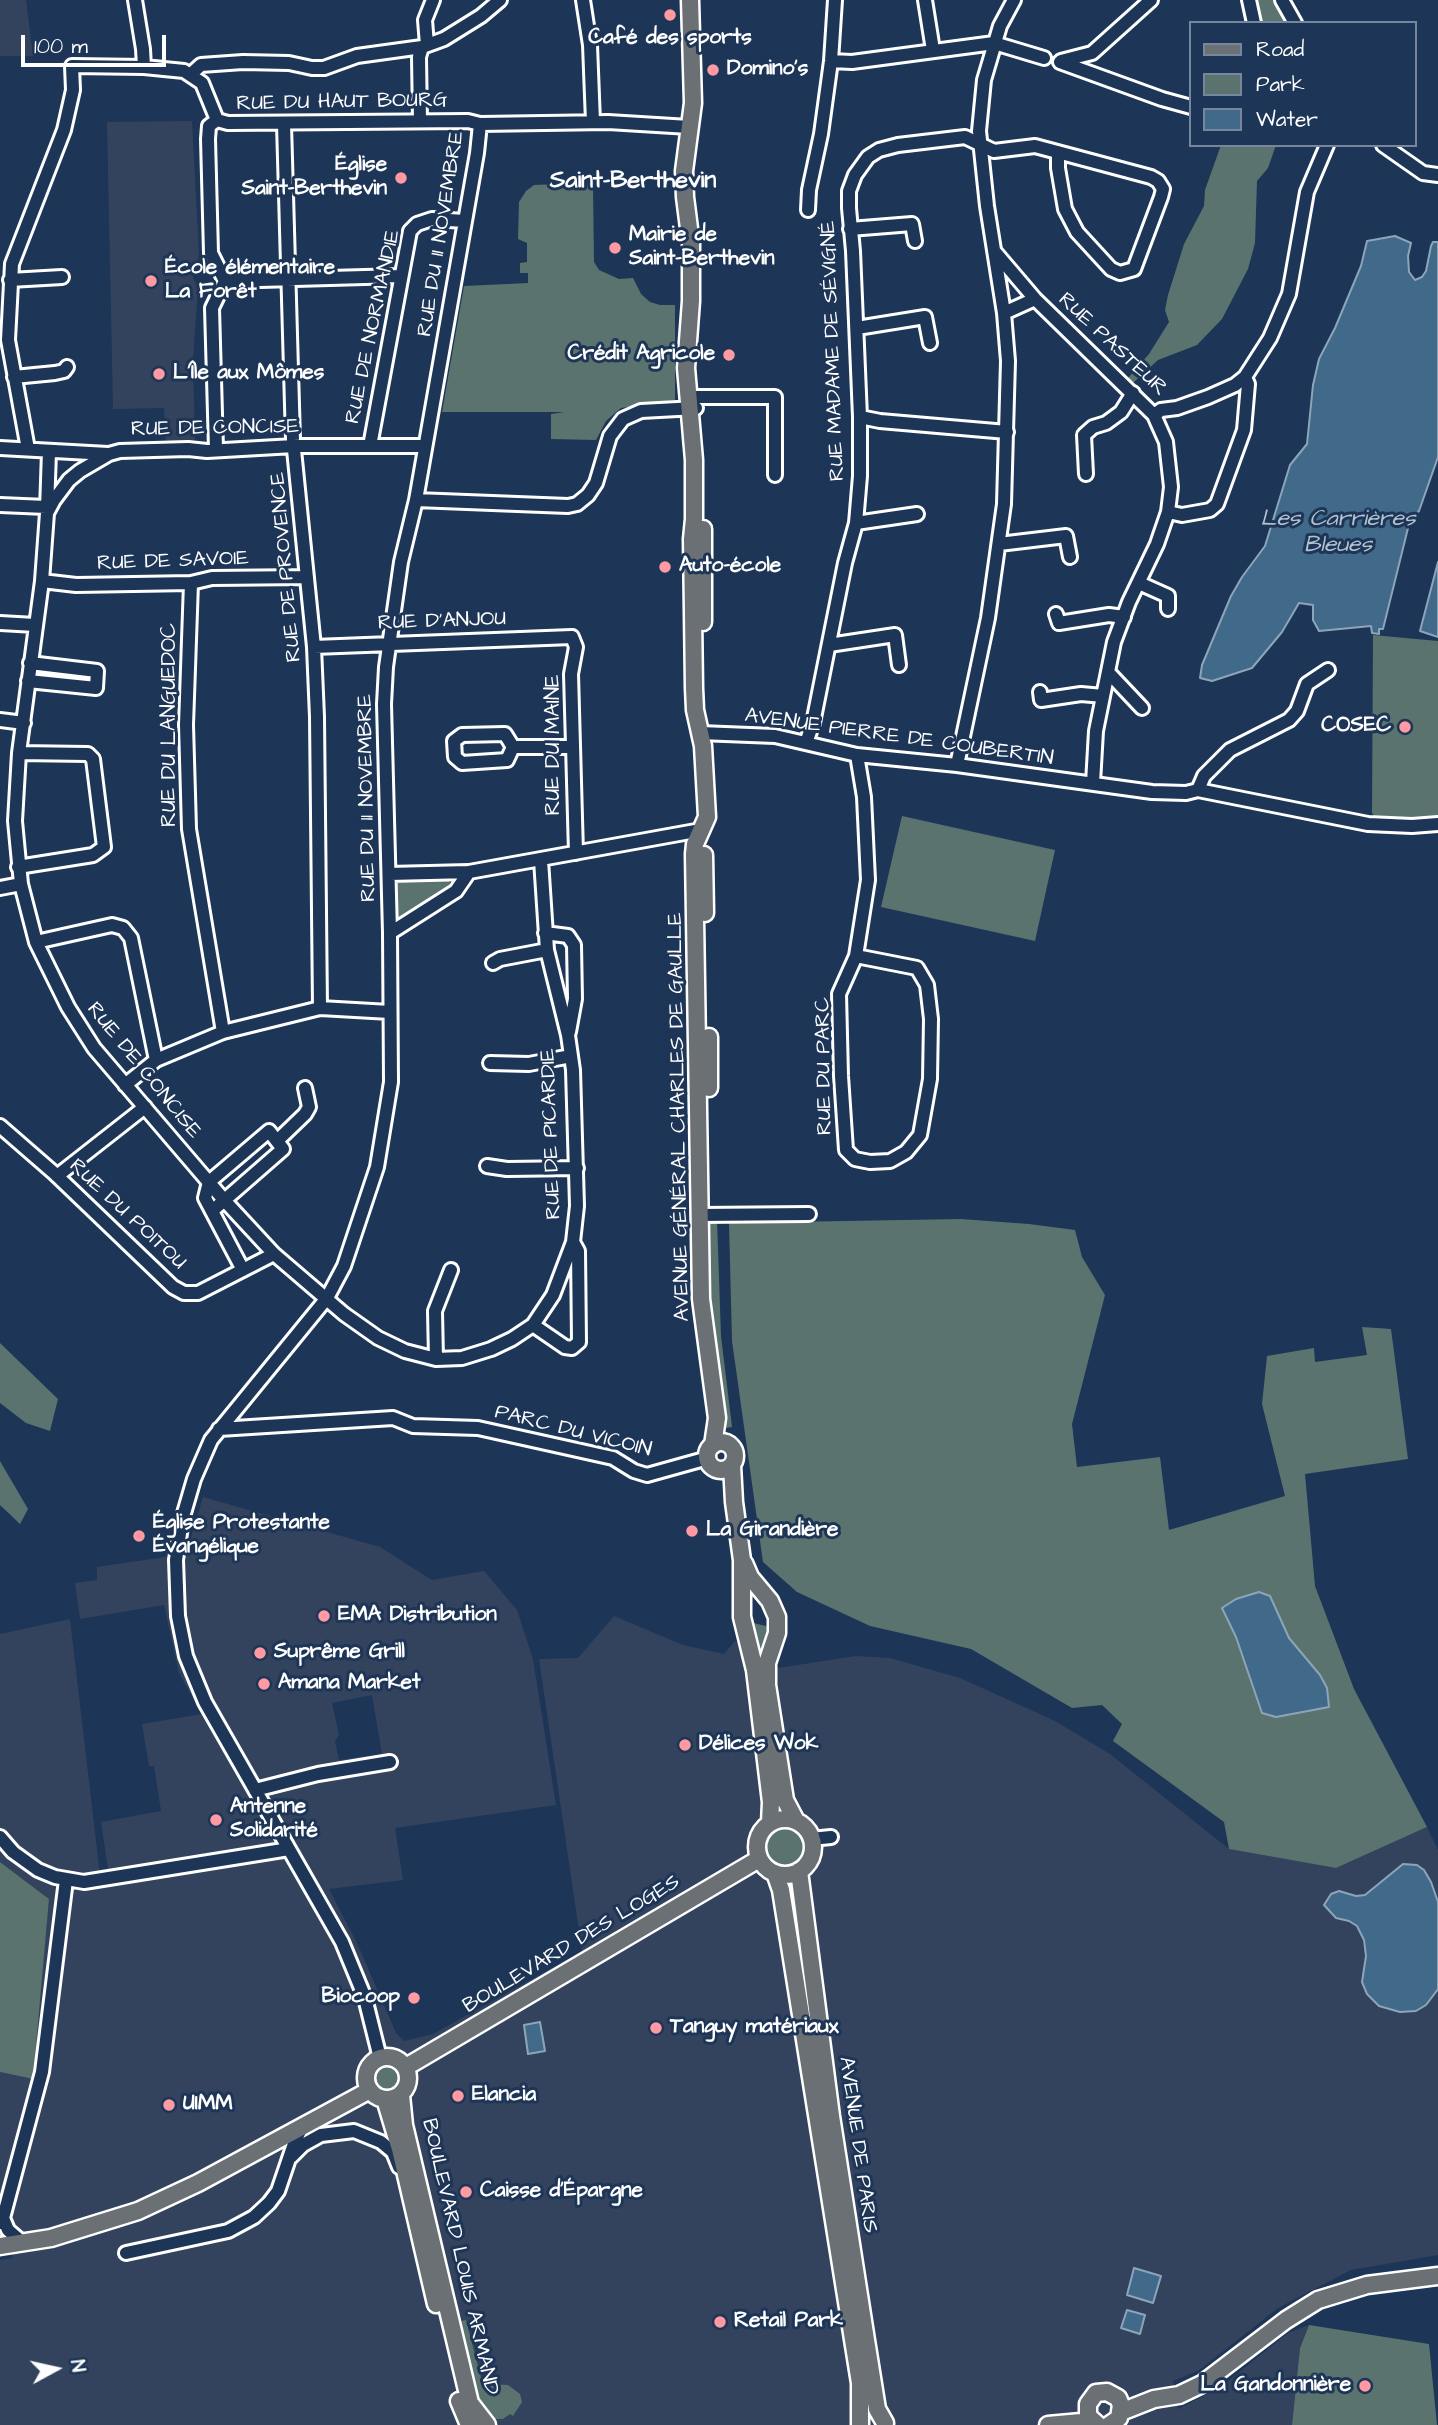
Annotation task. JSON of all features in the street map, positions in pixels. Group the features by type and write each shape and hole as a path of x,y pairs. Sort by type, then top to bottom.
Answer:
{"main road":[{"name":"AVENUE GÉNÉRAL CHARLES DE GAULLE","path":"690,0 693,103 684,171 691,244 691,300 697,341 693,403 702,459 705,720 694,747 701,830 694,854 704,1215 701,1299 717,1418 719,1456"},
{"path":"719,1456 734,1502 742,1560 742,1617 755,1670 771,1802 769,1823 758,1838 759,1859 775,1873 787,1875 799,1871 809,1860 812,1853 811,1839 808,1831 796,1821 785,1800 774,1733 766,1669 777,1633 777,1617 770,1601 750,1577 742,1560"},
{"path":"769,1823 782,1819 796,1821"},
{"name":"BOULEVARD DES LOGES","path":"406,2067 759,1859"},
{"name":"AVENUE DE PARIS","path":"799,1871 857,2285 877,2409 888,2424"},
{"name":"AVENUE DE PARIS","path":"775,1873 784,1904 860,2383 862,2425"},
{"path":"392,2057 406,2067 408,2082 393,2097 374,2095 370,2090 367,2071 374,2061 392,2057"},
{"path":"0,2246 80,2230 138,2211 198,2183 370,2090"},
{"name":"BOULEVARD LOUIS ARMAND","path":"393,2097 410,2199 459,2401 469,2425"},
{"name":"BOULEVARD LOUIS ARMAND","path":"393,2097 404,2125 470,2403 487,2425"},
{"path":"1119,2405 1179,2395 1202,2384 1286,2320 1318,2300 1367,2285 1438,2276"},
{"path":"1095,2423 1087,2410 1088,2404 1093,2396 1101,2392 1112,2394 1119,2405 1119,2418 1109,2425"},
{"path":"1051,2424 1088,2404"},
{"path":"1051,2424 1095,2423"},
{"path":"862,2425 888,2424"}],"street":[{"path":"135,0 144,49 144,67"},
{"path":"420,121 419,58 425,46 425,20 433,0"},
{"path":"28,449 8,340 10,280 21,237 64,130 73,90 72,66 172,68 191,74 201,65 243,62 289,63 324,68 357,56 425,46 444,39 481,16 500,0"},
{"path":"583,0 590,45 593,122"},
{"path":"808,210 831,61 835,0"},
{"path":"925,0 933,50"},
{"path":"957,765 988,618 1004,504 1008,372 1004,313 980,144 980,108 993,43 1014,0"},
{"path":"1151,0 1092,53 1060,62 1190,107"},
{"path":"1249,0 1254,21"},
{"path":"1282,0 1294,21"},
{"path":"831,61 852,62 993,43 1044,58"},
{"path":"1092,53 1098,75"},
{"name":"RUE DU HAUT BOURG","path":"191,74 202,83 216,120 228,124 468,121 480,124 593,122 689,127"},
{"path":"216,120 209,126 208,139 210,240 211,253 225,281 212,308 216,449"},
{"name":"RUE DE PROVENCE","path":"284,124 294,446 314,647 317,717 320,1008"},
{"name":"RUE DU 11 NOVEMBRE","path":"219,1429 327,1298 344,1266 377,1167 391,1082 384,704 389,643 401,562 416,500 480,124"},
{"name":"RUE MADAME DE SÉVIGNÉ","path":"806,743 814,723 856,523 860,476 860,417 849,191 855,175 868,157 879,150 898,145 965,137 994,151 1035,146 1058,152 1151,177 1158,181 1163,189 1134,269 1120,273 1111,269 1077,232 1065,209 1058,152"},
{"name":"RUE PASTEUR","path":"995,251 1035,299 1154,415 1161,410 1192,404 1245,377 1270,338 1289,295 1307,192 1325,147"},
{"path":"1386,147 1423,173 1438,175"},
{"name":"RUE DE NORMANDIE","path":"370,446 410,231 417,223 432,219 465,221"},
{"path":"850,229 912,224 915,241"},
{"path":"225,281 400,276"},
{"path":"10,280 62,277"},
{"name":"RUE PASTEUR","path":"1004,313 1035,299"},
{"path":"857,328 925,317 930,343"},
{"path":"14,377 55,373 67,367"},
{"path":"1168,512 1182,515 1210,510 1217,504 1244,430 1248,384 1245,377"},
{"path":"1086,474 1084,435 1121,412 1133,393"},
{"path":"416,500 568,506 577,504 596,483 610,436 623,419 640,411 693,403 775,397 775,475"},
{"path":"1093,783 1096,731 1114,642 1157,544 1168,512 1170,464 1166,442 1154,415"},
{"path":"860,417 1007,432"},
{"name":"RUE DE CONCISE","path":"327,1298 274,1254 224,1200 94,1048 68,1007 36,942 21,884 15,821 19,753 42,581 47,510 69,480 80,471 109,454 120,451 294,446 425,446"},
{"path":"0,447 109,454"},
{"path":"0,505 47,510 49,451"},
{"path":"856,523 917,514"},
{"path":"999,544 1066,536 1070,557"},
{"name":"RUE DE SAVOIE","path":"42,581 76,585 191,583 212,578 306,577"},
{"name":"RUE DU LANGUEDOC","path":"191,583 186,725 189,829 223,1032"},
{"path":"1139,583 1168,596 1168,609"},
{"path":"1056,614 1059,623 1109,615 1124,617"},
{"path":"0,623 35,625"},
{"path":"829,645 895,635 900,665"},
{"name":"RUE D'ANJOU","path":"314,647 572,637"},
{"name":"RUE DU MAINE","path":"572,637 576,647 571,674 576,853"},
{"path":"28,681 96,688 97,671 30,663"},
{"path":"1198,790 1204,776 1230,750 1289,720 1297,711 1307,684 1328,670"},
{"path":"1108,672 1142,708"},
{"path":"1040,692 1041,699 1081,694 1103,696"},
{"path":"0,720 24,723"},
{"name":"AVENUE PIERRE DE COUBERTIN","path":"700,733 754,734 857,755 957,765 1167,793 1198,790 1368,824 1438,824"},
{"path":"513,747 572,747"},
{"path":"18,867 93,855 104,847 93,760 88,754 19,753"},
{"name":"RUE DU PARC","path":"856,956 916,968 927,985 931,1019 930,1079 920,1135 906,1152 890,1161 870,1163 855,1159 846,1150 839,994 856,956 868,880 864,808 857,755"},
{"path":"389,874 469,872 701,830"},
{"name":"RUE DE PICARDIE","path":"327,1298 378,1338 405,1351 436,1359 462,1358 491,1349 533,1325 553,1295 573,1242 577,1168 571,1056 547,950 541,860"},
{"path":"390,933 456,891 469,872"},
{"path":"0,888 21,884"},
{"path":"36,942 112,925 123,928 131,938 156,1060"},
{"path":"545,933 568,936 574,945 575,999 568,1035"},
{"path":"492,963 547,950"},
{"path":"125,1084 156,1060 223,1032 320,1008 390,1012"},
{"path":"490,1063 529,1064 571,1056"},
{"path":"277,1140 309,1107 305,1088"},
{"path":"57,1176 145,1107"},
{"name":"RUE DU POITOU","path":"0,1126 164,1278 184,1293 198,1293 274,1254"},
{"path":"212,1211 283,1149 269,1131 209,1182 205,1198 243,1270"},
{"path":"487,1166 507,1169 577,1168"},
{"path":"704,1215 809,1214"},
{"name":"RUE DE PICARDIE","path":"533,1325 565,1348 572,1348 579,1342 578,1251 573,1242"},
{"path":"436,1359 435,1311 451,1270"},
{"name":"PARC DU VICOIN","path":"219,1429 393,1418 413,1426 478,1428 613,1458 634,1471 647,1475 719,1456"},
{"path":"219,1429 199,1468 182,1520 176,1560 178,1616 186,1656 205,1702 352,1964 369,2011 380,2058"},
{"path":"255,1790 318,1774 390,1762"},
{"path":"0,1837 13,1852 37,1870 66,1880 92,1882 289,1849"},
{"path":"811,1839 831,1837"},
{"path":"23,2243 2,2221 42,2072 66,1880"},
{"path":"126,2253 228,2231 239,2226 269,2203 278,2190 303,2125"},
{"path":"291,2157 303,2145 321,2135 354,2131 381,2142 393,2152 410,2199"}],"shaded area":[{"path":"0,0 26,0 33,56 0,56"},
{"name":"École élémentaire La Forêt","path":"192,121 199,254 192,269 198,290 193,358 195,443 166,443 164,408 113,409 107,122"},
{"path":"203,1497 380,1547 432,1580 484,1571 517,1610 533,1659 556,1805 395,1828 403,1880 329,1889 358,1945 396,2033 404,2041 433,2034 582,1951 539,1659 578,1658 614,1616 683,1645 724,1654 735,1641 778,1668 856,1656 890,1658 960,1678 1055,1721 1110,1754 1229,1849 1336,1868 1427,1827 1438,1850 1438,2255 1351,2270 1278,2308 1198,2371 1173,2381 1178,2409 1219,2388 1288,2333 1309,2325 1300,2348 1292,2425 0,2425 0,2260 13,2258 0,2227 0,2072 32,2079 49,1899 0,1862 0,1634 70,1619 101,1884 110,1883 101,1822 161,1811 154,1766 149,1766 142,1724 202,1714 179,1673 164,1605 80,1619 75,1583 97,1580 97,1567 186,1554","holes":["372,1695 382,1754 339,1760 335,1741 339,1735 332,1703"]}],"green space":[{"path":"1254,0 1278,0 1290,21 1258,21"},
{"path":"1220,147 1275,147 1268,168 1257,181 1255,243 1248,269 1222,319 1197,345 1158,360 1133,383 1128,378 1149,354 1169,322 1165,310 1168,295 1184,244 1204,206 1205,190"},
{"path":"583,183 593,186 594,262 599,270 619,279 633,278 641,294 650,302 675,305 675,400 621,408 606,421 596,440 551,439 551,414 565,412 442,412 464,286 528,283 528,273 520,273 520,263 527,262 527,243 518,239 519,202 534,185"},
{"name":"COSEC","path":"1373,635 1438,641 1438,820 1411,822 1375,817 1372,813"},
{"path":"902,816 1055,850 1035,941 881,907"},
{"path":"448,878 451,885 449,890 405,918 394,914 394,881"},
{"path":"717,1219 721,1336 732,1427 726,1428 708,1298 707,1232 709,1223"},
{"path":"961,1219 1075,1230 1082,1257 1105,1295 1072,1424 1077,1467 1160,1457 1169,1530 1285,1496 1262,1404 1267,1356 1314,1348 1315,1362 1367,1355 1362,1327 1391,1329 1408,1459 1305,1474 1315,1586 1354,1689 1427,1827 1336,1868 1229,1849 1224,1822 1113,1741 1122,1724 1102,1705 1072,1708 971,1649 870,1626 797,1592 763,1562 732,1341 729,1223"},
{"path":"0,1343 58,1399 50,1431 26,1423 0,1403"},
{"path":"0,1461 28,1509 20,1524 0,1505"},
{"path":"745,1621 774,1628 763,1670"},
{"path":"784,1826 798,1832 804,1846 798,1860 784,1866 770,1860 764,1846 770,1832"},
{"path":"0,1862 49,1899 33,2079 0,2072"},
{"path":"385,2063 391,2064 399,2072 399,2084 391,2092 385,2093 379,2092 371,2084 370,2078 371,2072 379,2064"},
{"path":"466,2320 481,2378 488,2384 508,2385 520,2394 522,2402 513,2416 510,2414 503,2419 494,2419 478,2401 461,2321"},
{"name":"La Gandonnière","path":"1309,2325 1429,2344 1437,2425 1292,2425 1300,2348"}],"water":[{"name":"Les Carrières Bleues","path":"1395,236 1411,243 1409,272 1415,280 1422,277 1426,271 1431,246 1433,242 1438,242 1438,457 1419,511 1410,520 1383,629 1379,629 1379,634 1372,633 1371,626 1319,631 1313,620 1313,605 1299,603 1282,632 1252,668 1212,681 1200,678 1202,665 1231,596 1265,546 1290,465 1307,444 1313,385 1319,359 1361,266 1367,241"},
{"name":"Les Carrières Bleues","path":"1438,562 1438,637 1420,631"},
{"path":"1259,1592 1270,1596 1289,1638 1320,1675 1327,1688 1329,1707 1276,1717 1262,1713 1236,1637 1222,1608 1236,1599"},
{"path":"1403,1864 1417,1865 1424,1870 1438,1902 1438,1989 1426,2005 1416,2011 1400,2012 1379,2006 1367,1994 1362,1982 1366,1956 1364,1940 1357,1926 1336,1918 1324,1905 1331,1894 1339,1891 1356,1896 1365,1895"},
{"path":"540,2022 545,2051 528,2054 524,2025"},
{"path":"1134,2268 1161,2276 1153,2303 1127,2295"},
{"path":"1127,2310 1145,2315 1140,2334 1121,2328"}],"place":[{"name":"Café des sports","path":"670,15"},
{"name":"Domino's","path":"713,70"},
{"name":"Église Saint-Berthevin","path":"401,178"},
{"name":"Mairie de Saint-Berthevin","path":"615,248"},
{"name":"École élémentaire La Forêt","path":"151,281"},
{"name":"Crédit Agricole","path":"729,355"},
{"name":"L'Île aux Mômes","path":"159,374"},
{"name":"Auto-école","path":"665,567"},
{"name":"COSEC","path":"1405,727"},
{"name":"La Girandière","path":"692,1531"},
{"name":"Église Protestante Évangélique","path":"139,1536"},
{"name":"EMA Distribution","path":"324,1616"},
{"name":"Suprême Grill","path":"260,1653"},
{"name":"Amana Market","path":"264,1684"},
{"name":"Délices Wok","path":"685,1745"},
{"name":"Antenne Solidarité","path":"216,1820"},
{"name":"Biocoop","path":"414,1998"},
{"name":"Tanguy matériaux","path":"656,2028"},
{"name":"Elancia","path":"458,2096"},
{"name":"UIMM","path":"169,2105"},
{"name":"Caisse d'Épargne","path":"466,2192"},
{"name":"Retail Park","path":"720,2322"},
{"name":"La Gandonnière","path":"1365,2386"}],"district":[{"name":"Saint-Berthevin","path":"633,182"}]}
